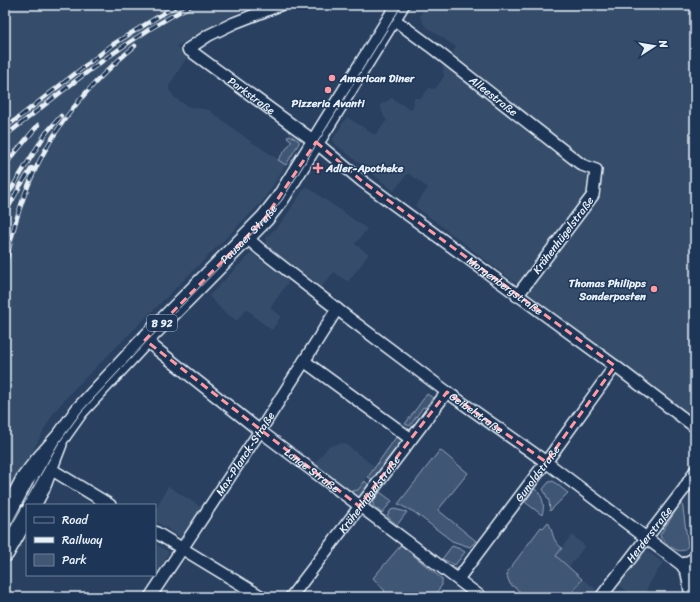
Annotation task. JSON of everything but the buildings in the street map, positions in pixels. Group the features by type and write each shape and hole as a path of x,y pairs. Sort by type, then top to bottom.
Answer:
{"main road":[{"name":"Pausaer Straße","path":"5,517 25,479 44,465 62,435 79,411 280,199 396,12"},
{"name":"Pausaer Straße","path":"33,504 41,488 44,465"},
{"path":"5,553 26,516"}],"street":[{"name":"Parkstraße","path":"280,5 234,23 209,35 188,49 316,142"},
{"name":"Alleestraße","path":"396,12 430,46 582,165 596,170"},
{"name":"Morgenbergstraße","path":"316,142 362,182 695,427"},
{"name":"Krähenhügelstraße","path":"517,296 593,195 596,170"},
{"name":"Geibelstraße","path":"246,236 261,250 337,309 447,392 546,462 682,565"},
{"name":"Max-Planck-Straße","path":"150,597 260,431 337,309"},
{"name":"Lange Straße","path":"145,340 260,431 481,597"},
{"path":"304,360 411,439"},
{"name":"Gunoldstraße","path":"458,579 546,462 614,366"},
{"name":"Krähenhügelstraße","path":"291,597 447,392"},
{"path":"44,465 108,504"},
{"name":"Herderstraße","path":"601,597 684,489 695,471"},
{"path":"156,533 262,597"},
{"path":"691,597 687,573 682,565 695,558"}],"highlighted area":[{"path":"316,142 362,181 615,366 546,462 447,392 359,506 145,340 265,218"}],"shaded area":[{"path":"5,5 256,5 230,16 176,46 187,57 169,86 169,90 175,98 187,106 209,110 254,144 286,165 262,202 74,389 54,412 5,501"},
{"path":"426,5 695,5 695,420 415,206 428,188 408,173 394,191 334,143 333,139 347,117 375,135 387,120 384,117 380,105 392,98 410,110 413,108 414,98 421,98 429,88 435,89 444,77 443,67 456,47 425,26 420,16"},
{"path":"306,186 367,229 355,244 369,254 348,282 334,272 321,287 266,245 266,238 282,222"},
{"path":"251,253 289,281 270,308 281,316 272,330 246,309 237,321 222,310 209,296"},
{"path":"344,443 375,467 358,490 352,491 315,463 329,446"},
{"path":"168,486 201,507 182,538 156,522 156,509"},
{"path":"572,535 585,546 569,567 555,556"},
{"path":"156,544 169,552 156,576"},
{"path":"646,550 663,563 646,590 650,597 634,597 619,585"},
{"path":"582,579 596,589 591,597 569,597"},
{"path":"460,587 473,597 453,597"}],"green space":[{"path":"290,135 299,141 299,143 286,165 278,160 292,141 287,137"},
{"path":"427,394 433,398 425,408 423,407 410,426 405,424"},
{"path":"399,433 403,439 374,479 368,477"},
{"path":"440,450 468,473 438,510 476,541 470,547 452,541 414,512 398,504"},
{"path":"365,481 369,486 369,490 358,499 352,491 358,490"},
{"path":"553,481 568,493 550,511 549,501 543,489 549,482"},
{"path":"534,489 538,491 542,499 542,515 525,502"},
{"path":"380,492 392,501 382,513 373,506 373,502"},
{"path":"682,501 688,546 681,551 674,549 661,538 660,535"},
{"path":"394,509 407,512 397,525 387,516 391,510"},
{"path":"548,522 554,539 562,548 556,556 582,579 569,597 527,597 510,584 507,576 508,571 541,527 543,528"},
{"path":"401,545 442,579 442,585 433,597 379,597 385,591 373,578"},
{"path":"452,546 465,552 455,565 442,559"}],"tram line":[{"path":"5,537 58,444 81,412 146,342 266,219 282,200 402,5"}],"railway":[{"path":"5,128 112,45 177,5"},
{"path":"5,136 119,49 192,5"},
{"path":"5,267 15,225 28,186 51,140 80,100 115,63 135,46"},
{"path":"5,199 46,133 61,116"},
{"path":"5,165 38,125"},
{"path":"5,214 20,186 32,168"}],"place":[{"name":"American Diner","path":"332,78"},
{"name":"Pizzeria Avanti","path":"328,90"},
{"name":"Adler-Apotheke","path":"318,168"},
{"name":"Thomas Philipps Sonderposten","path":"654,289"}]}
